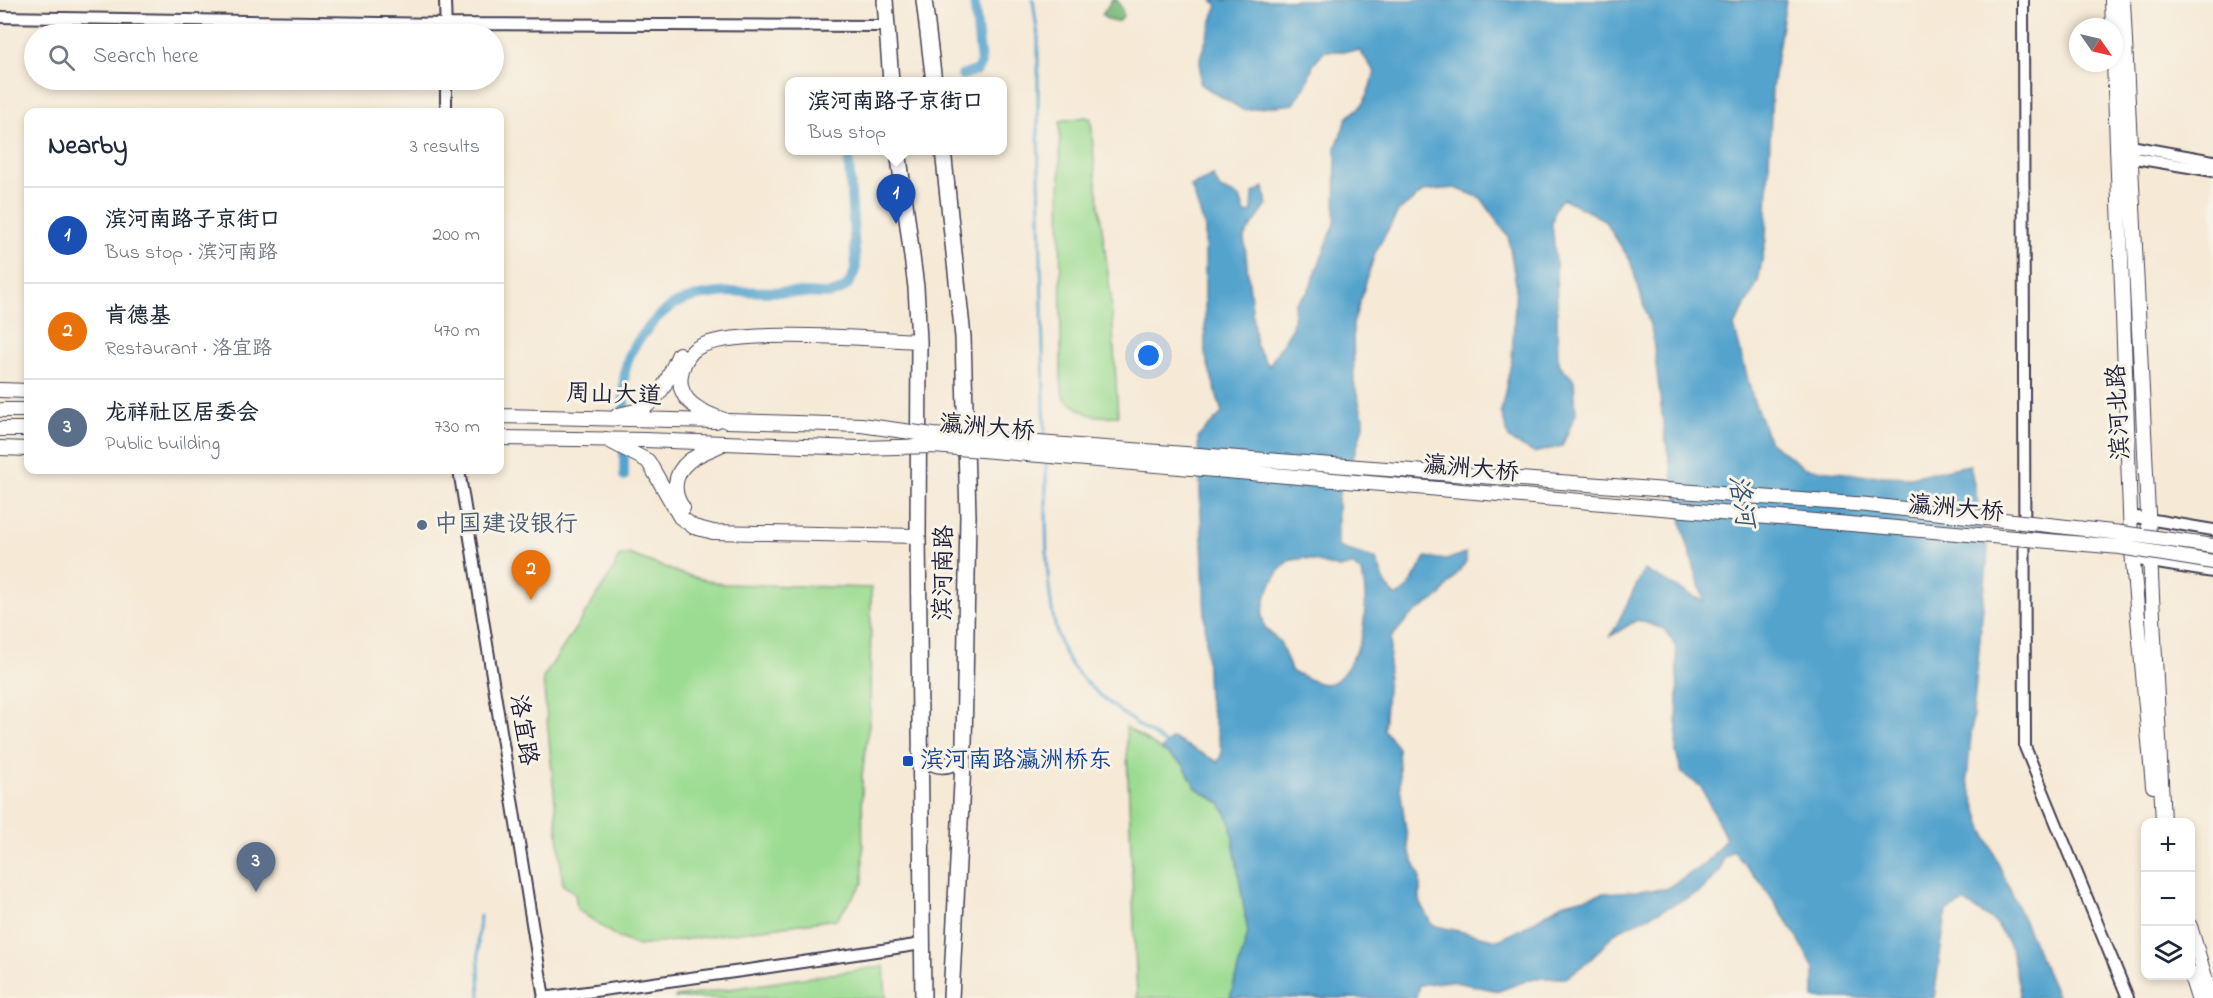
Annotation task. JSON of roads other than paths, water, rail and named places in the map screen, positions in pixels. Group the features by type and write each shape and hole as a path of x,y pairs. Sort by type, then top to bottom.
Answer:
{"highway":[{"path":"885,0 885,26 891,77"},
{"path":"924,0 934,77"},
{"name":"滨河南路","path":"899,155 916,287 920,340 918,536 923,998"},
{"name":"滨河南路","path":"944,155 963,349 968,516 964,744 951,998"},
{"path":"920,750 935,765 943,767 954,763 964,744"}],"main road":[{"path":"2112,0 2113,18"},
{"name":"滨河北路","path":"2123,0 2123,151 2130,516 2156,818"},
{"name":"滨河北路","path":"2115,72 2123,151 2148,519 2163,818"},
{"path":"605,418 642,409 655,398 665,384 684,348 696,340 720,333 920,340"},
{"path":"727,421 704,413 689,402 681,391 680,375 684,363 696,348 714,341 764,336"},
{"path":"0,390 24,391"},
{"path":"2,410 24,411"},
{"name":"周山大道","path":"504,416 727,421"},
{"name":"瀛洲大桥","path":"727,421 861,425 933,435 1868,505 2121,533 2213,546"},
{"path":"0,429 24,429"},
{"name":"周山大道","path":"504,438 724,443"},
{"path":"606,439 648,461 680,517 694,527 713,532 918,536"},
{"path":"724,443 689,461 675,483 676,496 682,507 692,517 704,523 739,531"},
{"name":"瀛洲大桥","path":"724,443 859,448 934,446 2120,547 2213,562"},
{"path":"0,448 24,449"},
{"path":"2195,943 2211,998"},
{"path":"2192,980 2198,998"}],"street":[{"path":"445,0 448,24"},
{"path":"450,24 452,0"},
{"path":"2023,0 2025,747 2128,998"},
{"path":"0,17 262,24"},
{"path":"504,29 885,26"},
{"path":"446,90 446,108"},
{"path":"453,90 453,108"},
{"path":"2123,151 2213,161"},
{"path":"2123,151 2213,171"},
{"name":"洛宜路","path":"453,474 537,998"},
{"name":"洛宜路","path":"460,474 543,998"},
{"path":"2130,516 2213,530"},
{"path":"2133,559 2213,572"},
{"path":"543,998 922,944"}],"water":[{"name":"洛河","path":"1212,0 1786,0 1772,88 1766,239 1758,282 1734,326 1753,399 1770,442 1805,468 1860,475 1910,477 1970,465 1988,551 1967,779 1983,829 2058,998 2021,998 2011,948 1997,924 1965,902 1946,912 1934,998 1814,998 1814,969 1796,935 1762,884 1733,851 1723,858 1720,871 1700,892 1616,932 1591,959 1566,978 1534,978 1499,991 1450,981 1419,985 1416,998 1230,998 1248,933 1230,821 1220,803 1196,788 1183,764 1161,750 1172,738 1218,762 1222,752 1208,697 1198,437 1222,413 1205,354 1205,228 1191,186 1213,176 1220,189 1240,197 1245,213 1252,212 1253,193 1264,187 1267,205 1244,237 1256,346 1269,366 1292,328 1295,303 1308,292 1335,223 1336,147 1347,118 1364,103 1375,72 1360,51 1325,51 1313,65 1307,83 1294,104 1243,110 1200,84 1200,58 1217,5","holes":["1455,188 1481,198 1508,236 1516,284 1512,358 1501,411 1509,439 1534,453 1562,446 1576,413 1574,380 1558,363 1556,262 1552,224 1555,208 1563,198 1604,220 1630,260 1652,332 1665,438 1684,532 1704,602 1644,570 1611,636 1637,620 1664,629 1676,646 1678,695 1676,753 1682,773 1701,787 1726,839 1705,864 1666,889 1604,893 1562,904 1498,940 1432,925 1420,903 1420,876 1409,852 1400,787 1398,748 1384,730 1391,638 1409,617 1440,596 1466,562 1466,553 1446,560 1426,557 1408,588 1396,597 1386,585 1376,559 1338,547 1338,497 1364,422 1354,383 1353,324 1375,253 1398,212 1424,191","1304,558 1339,568 1352,565 1362,573 1365,601 1362,635 1342,675 1337,680 1326,684 1292,672 1280,642 1265,628 1262,616 1266,595 1278,572 1288,561"]}],"waterway":[{"path":"962,75 976,71 981,63 974,0"},
{"path":"1033,0 1038,37 1045,439"},
{"path":"624,409 625,372 632,351 655,320 675,304 690,298 728,292 829,294 840,291 847,285 856,267 848,155"},
{"path":"624,454 624,476"},
{"path":"1046,461 1047,564 1053,617 1059,641 1068,660 1088,684 1114,707 1169,746"},
{"path":"480,916 478,940 480,998"}],"place":[{"name":"滨河南路子京街口","path":"896,224"},
{"name":"中国建设银行","path":"422,525"},
{"name":"肯德基","path":"531,600"},
{"name":"滨河南路瀛洲桥东","path":"908,761"},
{"name":"龙祥社区居委会","path":"256,892"}]}
